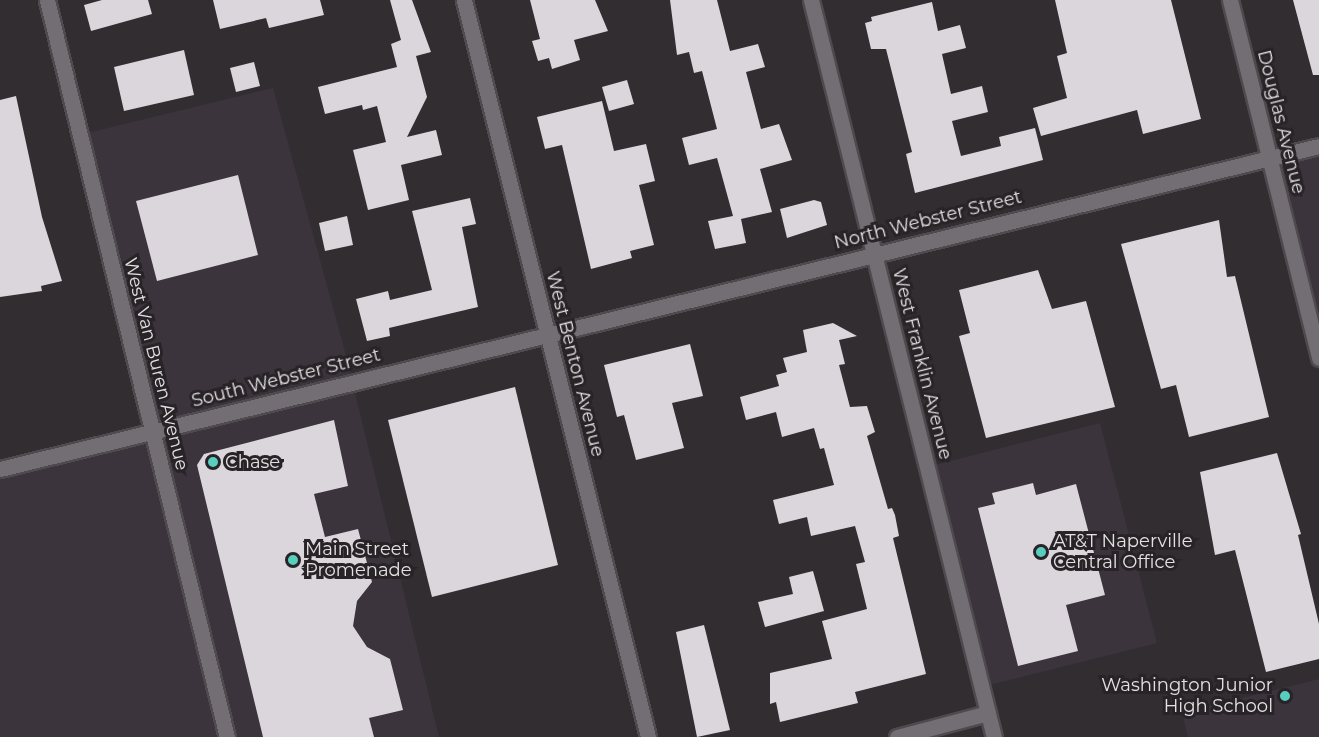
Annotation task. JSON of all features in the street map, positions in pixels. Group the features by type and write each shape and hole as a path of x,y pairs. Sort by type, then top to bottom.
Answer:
{"street":[{"name":"West Van Buren Avenue","path":"47,0 227,737"},
{"name":"West Benton Avenue","path":"464,0 648,737"},
{"name":"West Franklin Avenue","path":"811,0 994,737"},
{"name":"Douglas Avenue","path":"1230,0 1319,358"},
{"name":"North Webster Street","path":"547,335 874,253 1319,146"},
{"name":"South Webster Street","path":"0,469 547,335"},
{"path":"897,737 988,713"}],"shaded area":[{"path":"273,88 344,348 439,737 0,737 0,469 154,431 75,136"},
{"path":"1319,145 1319,347 1273,156"},
{"path":"1100,423 1157,643 985,686 931,466"},
{"name":"Washington Junior High School","path":"1319,679 1319,737 1188,737 1182,713"}],"building":[{"path":"102,0 148,0 152,14 91,31 84,5"},
{"path":"213,0 320,0 324,15 269,28 266,18 220,29"},
{"path":"390,0 412,0 431,52 416,56 427,97 407,137 436,130 442,155 401,165 409,200 368,210 353,150 386,142 377,106 363,110 362,105 325,114 318,87 397,67 391,44 401,40"},
{"path":"530,0 595,0 608,31 574,40 580,60 552,69 549,58 538,61 532,41 540,39"},
{"path":"670,0 717,0 730,51 758,44 765,67 746,72 761,129 779,124 792,160 760,169 772,212 741,219 746,243 715,249 708,221 733,216 717,158 689,165 682,138 717,129 702,71 694,73 689,52 677,55"},
{"path":"1055,0 1171,0 1201,119 1143,134 1137,110 1041,136 1033,108 1067,98 1057,56 1067,53"},
{"path":"1293,0 1319,0 1319,75 1313,75"},
{"path":"932,2 938,31 960,25 966,48 942,54 951,94 982,86 988,112 952,121 961,156 1001,146 999,137 1035,128 1043,160 915,193 906,154 912,152 886,49 871,49 865,23 872,21 871,17"},
{"path":"184,50 194,95 124,111 114,67"},
{"path":"254,62 260,86 236,92 230,68"},
{"path":"627,80 634,104 609,111 602,87"},
{"path":"16,96 42,217 62,281 41,286 42,291 0,297 0,100"},
{"path":"602,101 614,151 646,144 655,181 639,185 654,245 630,251 632,258 591,269 562,145 545,149 537,117"},
{"path":"238,175 258,255 157,281 136,201"},
{"path":"470,198 476,224 462,227 478,307 389,328 390,336 367,341 356,299 388,291 390,300 432,290 412,211"},
{"path":"814,200 821,202 827,225 787,238 780,209"},
{"path":"347,216 353,245 325,251 319,223"},
{"path":"1219,220 1227,277 1235,276 1269,417 1189,437 1176,385 1161,389 1121,244"},
{"path":"1038,270 1052,309 1086,301 1115,407 986,438 959,336 970,333 959,290"},
{"path":"833,323 857,336 839,340 845,364 839,365 850,407 867,406 875,432 867,436 888,509 892,508 895,515 899,536 893,538 926,674 855,692 858,703 780,722 776,702 770,704 770,673 832,659 822,621 867,609 856,564 865,562 855,526 811,536 807,517 779,524 773,500 834,485 824,448 820,449 814,428 782,437 776,412 746,420 740,397 779,386 776,375 787,372 783,358 807,352 803,330"},
{"path":"690,344 703,396 672,403 684,448 636,460 624,415 617,417 604,365"},
{"path":"515,387 558,565 432,597 388,420"},
{"name":"Main Street Promenade","path":"334,420 348,486 314,494 325,537 358,529 372,582 357,601 353,626 367,647 390,659 403,710 369,718 374,737 263,737 197,465 204,454"},
{"path":"1277,453 1301,534 1298,535 1319,624 1319,659 1266,672 1235,550 1215,555 1200,472"},
{"name":"AT&T Naperville Central Office","path":"1033,483 1036,495 1076,484 1105,595 1066,605 1078,651 1018,666 978,508 995,504 992,493"},
{"path":"813,571 824,611 765,627 758,602 793,594 789,577"},
{"path":"704,625 730,730 697,737 676,632"}],"place":[{"name":"Chase","path":"213,462"},
{"name":"AT&T Naperville Central Office","path":"1041,552"},
{"name":"Main Street Promenade","path":"293,560"},
{"name":"Washington Junior High School","path":"1285,696"}]}
